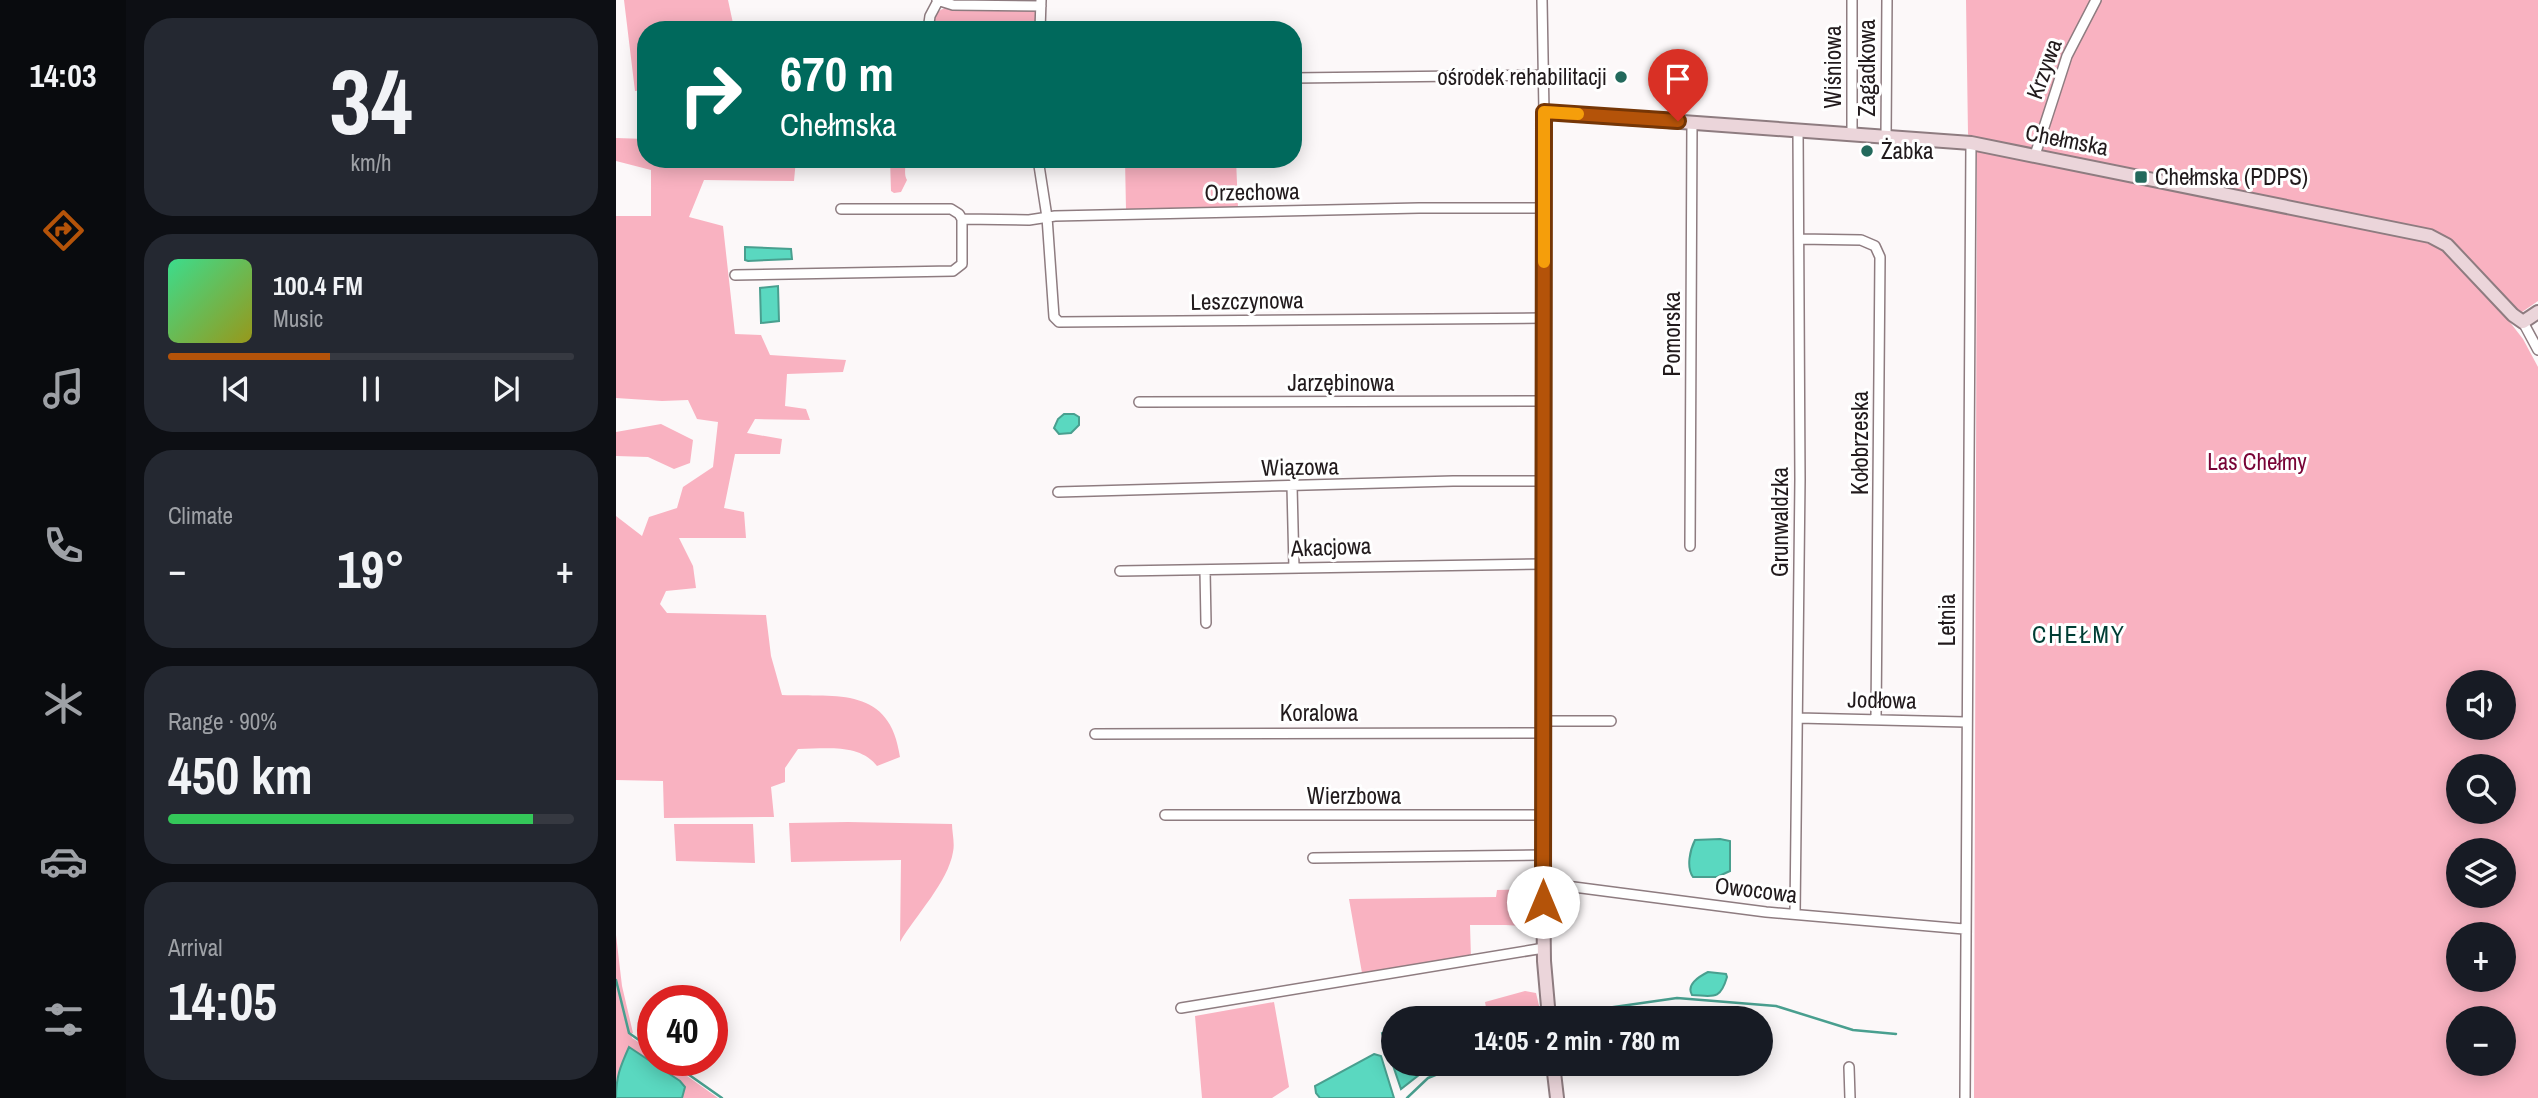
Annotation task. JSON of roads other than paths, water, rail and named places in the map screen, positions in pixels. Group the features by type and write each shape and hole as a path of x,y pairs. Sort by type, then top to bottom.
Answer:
{"street":[{"path":"1542,0 1543,883 1548,1006"},
{"name":"Wiśniowa","path":"1852,0 1852,135"},
{"name":"Zagadkowa","path":"1886,0 1886,137"},
{"name":"Krzywa","path":"2035,155 2067,55 2096,0"},
{"path":"929,21 938,1 953,5 1041,3 1040,21"},
{"path":"1302,78 1542,75"},
{"name":"Chełmska","path":"1544,112 1971,143 2434,237 2447,245 2506,309 2523,322"},
{"name":"Pomorska","path":"1690,546 1692,122"},
{"name":"Grunwaldzka","path":"1795,914 1795,750 1798,718 1798,131"},
{"name":"Letnia","path":"1965,1098 1965,722 1971,143"},
{"name":"Leszczynowa","path":"1039,168 1047,217 1054,317 1062,323 1544,318"},
{"name":"Orzechowa","path":"841,209 951,209 960,214 962,219 1029,220 1047,217 1409,208 1544,208"},
{"path":"735,275 953,271 962,264 962,219"},
{"name":"Kołobrzeska","path":"1798,239 1861,240 1875,246 1880,257 1876,719"},
{"path":"2538,312 2523,322 2538,350"},
{"name":"Jarzębinowa","path":"1139,402 1544,401"},
{"name":"Wiązowa","path":"1058,492 1544,481"},
{"path":"1292,486 1294,568"},
{"name":"Akacjowa","path":"1121,570 1544,564"},
{"path":"1205,570 1206,623"},
{"name":"Jodłowa","path":"1798,718 1965,722"},
{"path":"1544,727 1611,721"},
{"name":"Koralowa","path":"1095,734 1544,727"},
{"name":"Wierzbowa","path":"1165,816 1543,815"},
{"path":"1313,858 1543,855"},
{"name":"Owocowa","path":"1543,883 1795,914 1964,929"},
{"path":"1181,1008 1544,948"},
{"path":"1849,1067 1850,1098"},
{"path":"1554,1076 1557,1098"}],"waterway":[{"path":"616,980 629,1033 637,1039"},
{"path":"1621,1006 1677,998 1776,1006 1853,1030 1896,1034"},
{"path":"691,1076 722,1098"},
{"path":"1407,1098 1433,1076"}],"place":[{"name":"ośrodek rehabilitacji","path":"1621,77"},
{"name":"Żabka","path":"1867,151"},
{"name":"Chełmska (PDPS)","path":"2141,177"}],"district":[{"name":"CHEŁMY","path":"2079,635"}],"park label":[{"name":"Las Chełmy","path":"2257,462"}]}
